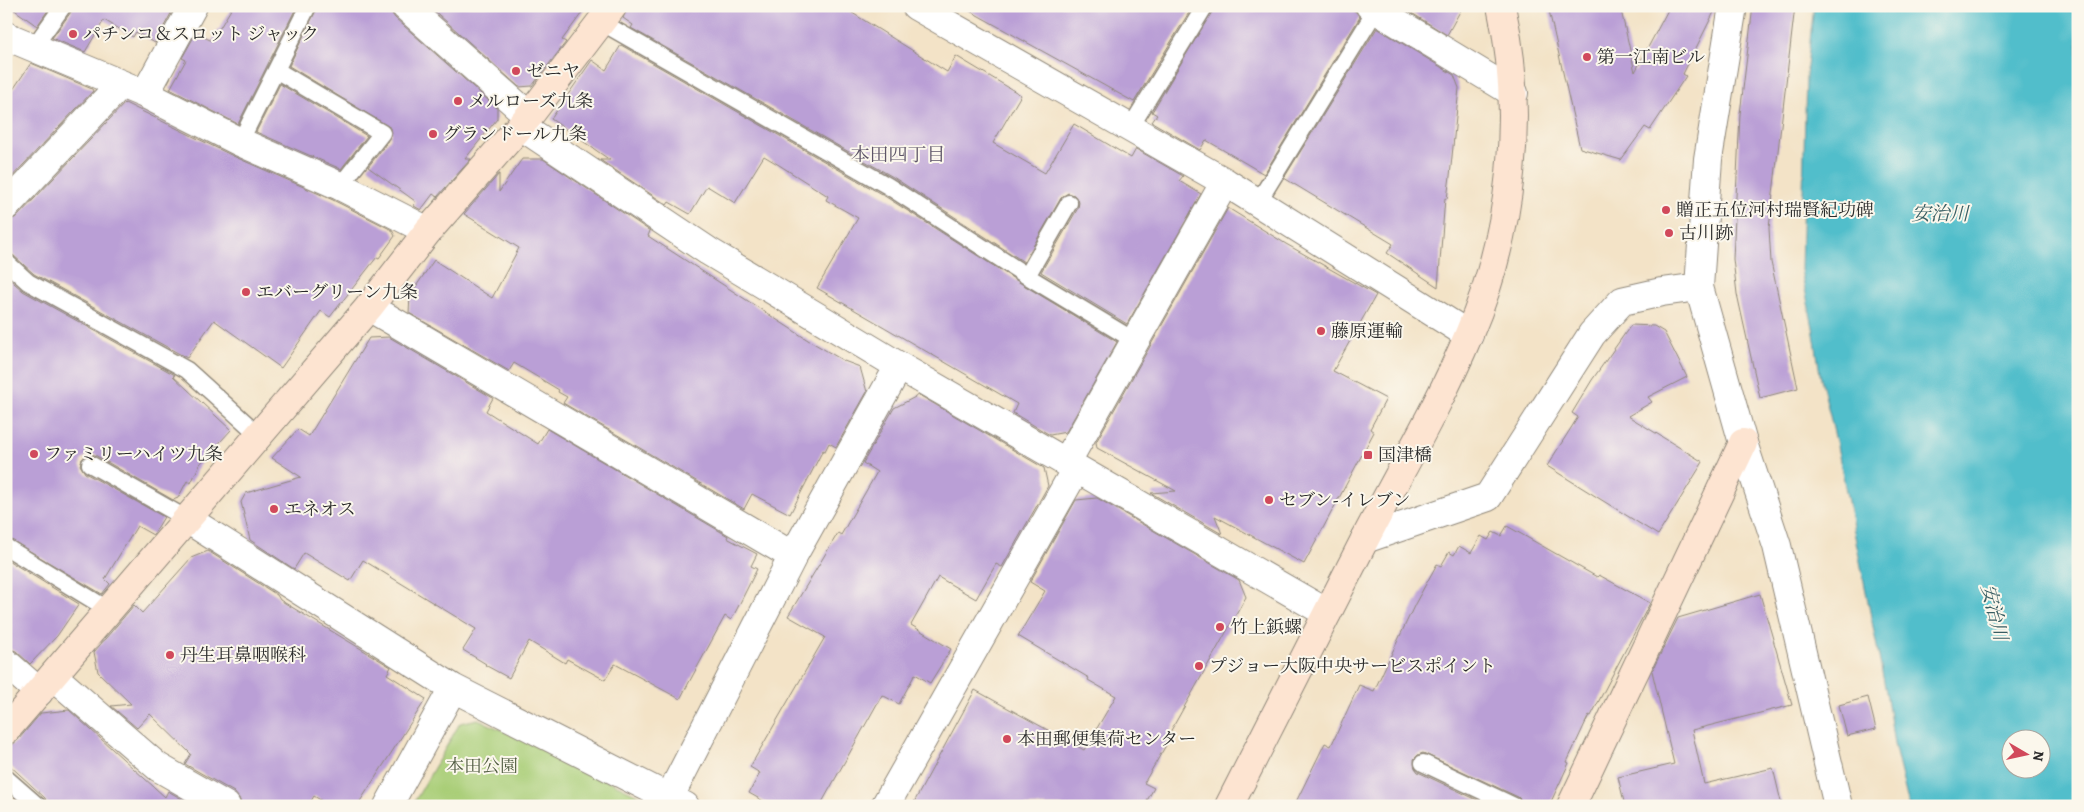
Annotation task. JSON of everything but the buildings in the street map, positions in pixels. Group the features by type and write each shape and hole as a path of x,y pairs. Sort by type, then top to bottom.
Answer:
{"street":[{"path":"6,206 133,89 193,6"},
{"path":"405,6 525,121 708,251 899,366 1327,613"},
{"path":"916,6 1225,182 1469,335"},
{"path":"1229,806 1420,435 1469,335 1494,263 1508,180 1514,94 1510,51 1501,6"},
{"path":"1733,6 1708,159 1699,287 1743,443 1776,546 1838,806"},
{"path":"1373,8 1514,94"},
{"path":"6,730 369,307 428,231 525,121 607,14"},
{"path":"6,36 133,89 240,142 340,186 428,231"},
{"path":"885,806 1071,466 1135,341 1225,182"},
{"path":"1365,539 1488,496 1592,334 1622,300 1699,287"},
{"path":"369,307 793,556"},
{"path":"187,519 453,688 673,803 793,556 899,366"},
{"path":"1571,806 1743,443"},
{"path":"6,663 46,684 158,766 226,806"},
{"path":"388,806 453,688"}],"lane":[{"path":"33,48 63,6"},
{"path":"240,142 308,6"},
{"path":"1130,128 1205,6"},
{"path":"1258,202 1373,8"},
{"path":"607,14 888,186 1027,276 1135,341"},
{"path":"276,70 382,133 340,186"},
{"path":"1027,276 1069,204"},
{"path":"6,262 28,282 187,370 259,435"},
{"path":"90,464 187,519"},
{"path":"6,547 109,610"},
{"path":"1423,764 1514,806"},
{"path":"6,778 38,806"}],"green space":[{"name":"本田公園","path":"478,719 640,796 644,806 412,806 460,723"}],"water":[{"name":"安治川","path":"1814,6 2078,6 2078,806 1909,806 1894,744 1887,697 1836,441 1820,374 1813,327 1801,270 1806,75"}],"place":[{"name":"パチンコ＆スロット ジャック","path":"73,34"},
{"name":"第一江南ビル","path":"1587,57"},
{"name":"ゼニヤ","path":"516,71"},
{"name":"メルローズ九条","path":"458,101"},
{"name":"グランドール九条","path":"433,134"},
{"name":"贈正五位河村瑞賢紀功碑","path":"1666,210"},
{"name":"古川跡","path":"1669,233"},
{"name":"エバーグリーン九条","path":"246,292"},
{"name":"藤原運輸","path":"1321,331"},
{"name":"ファミリーハイツ九条","path":"34,454"},
{"name":"国津橋","path":"1368,455"},
{"name":"セブン-イレブン","path":"1269,500"},
{"name":"エネオス","path":"274,509"},
{"name":"竹上鋲螺","path":"1220,627"},
{"name":"丹生耳鼻咽喉科","path":"170,655"},
{"name":"プジョー大阪中央サービスポイント","path":"1199,666"},
{"name":"本田郵便集荷センター","path":"1007,739"}],"district":[{"name":"本田四丁目","path":"898,154"}]}
